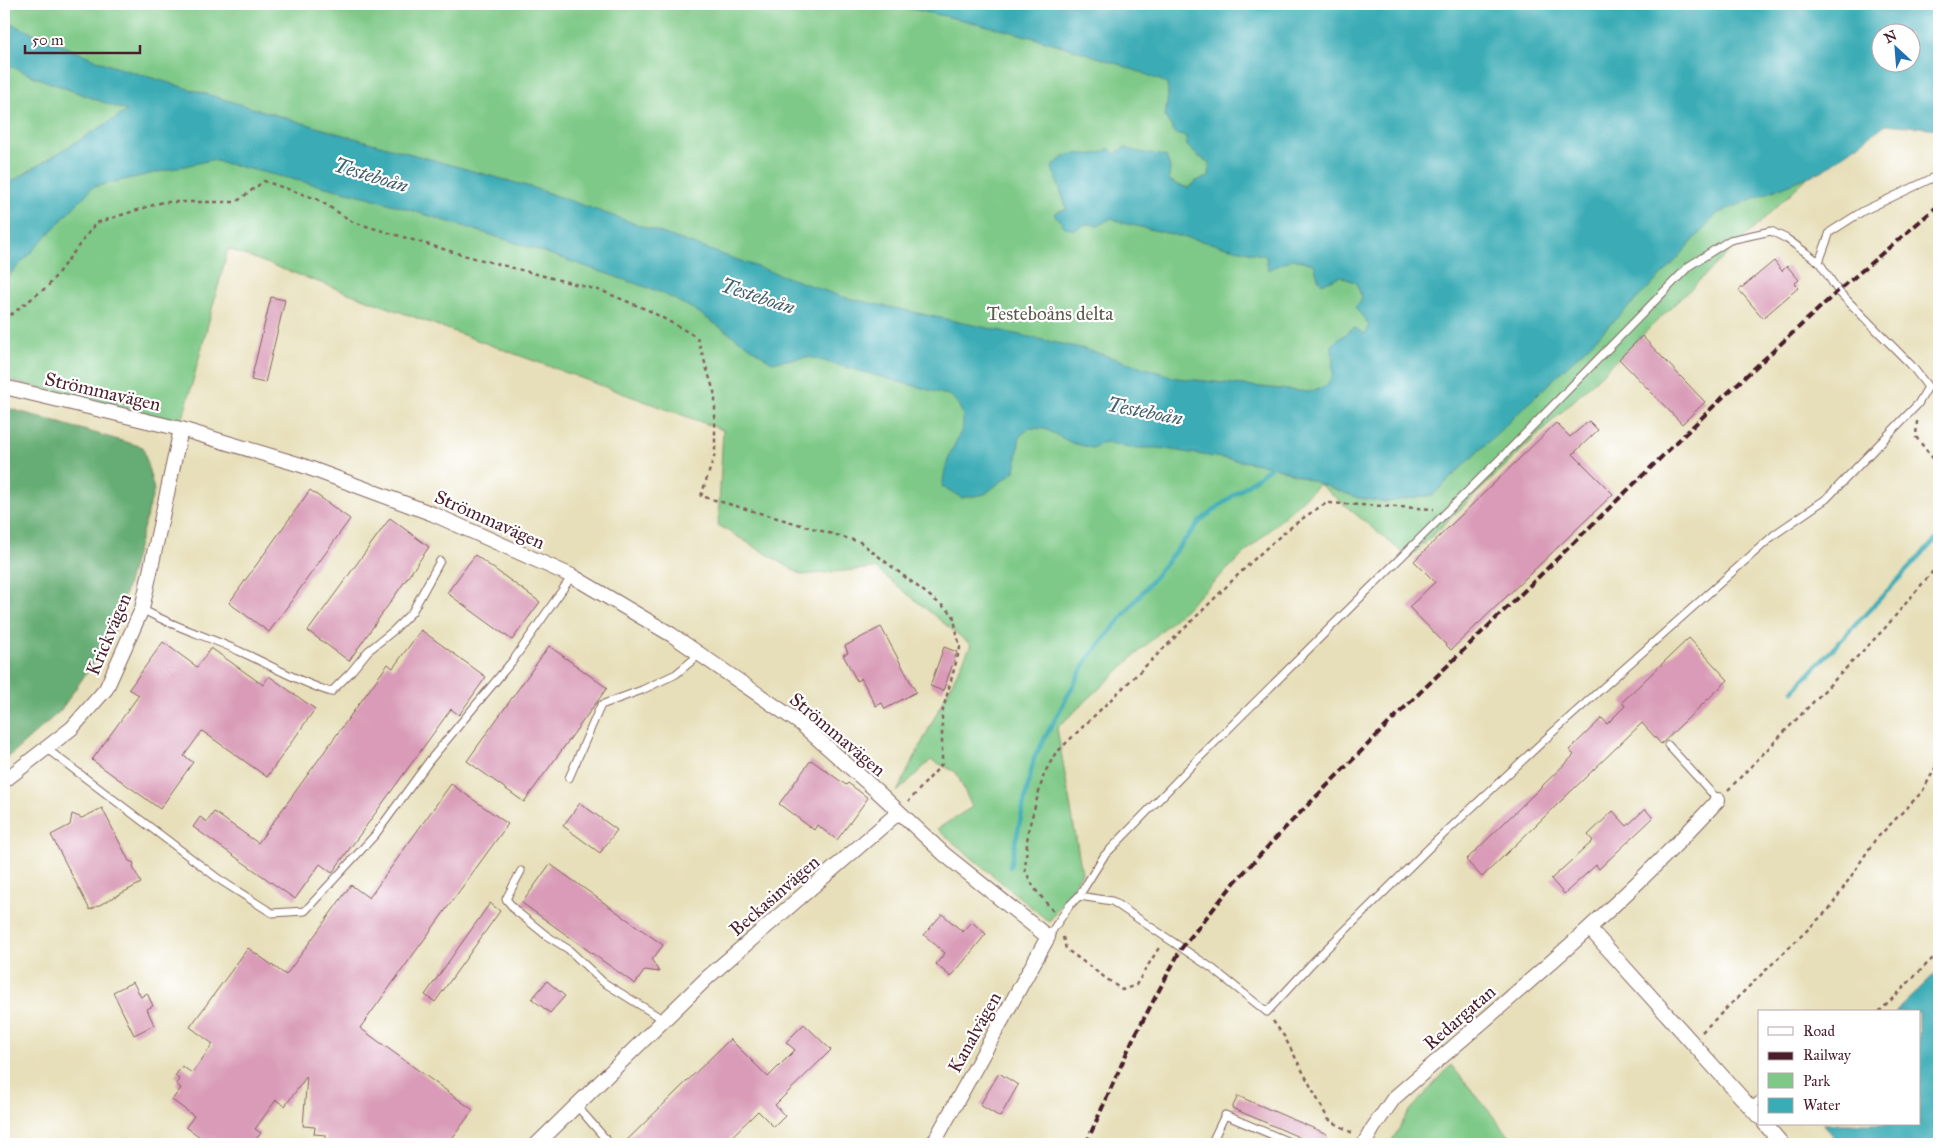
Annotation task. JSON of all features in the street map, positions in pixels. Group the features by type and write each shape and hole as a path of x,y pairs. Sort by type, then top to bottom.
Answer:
{"street":[{"name":"Strömmavägen","path":"4,388 181,429 301,465 433,514 572,576 700,654 802,724 899,812"},
{"name":"Krickvägen","path":"4,781 72,728 106,689 142,609 181,429"},
{"name":"Redargatan","path":"1365,1143 1394,1098 1590,929 1689,832 1718,800"},
{"path":"899,812 944,854 1048,937"},
{"name":"Beckasinvägen","path":"537,1144 708,976 899,812"},
{"path":"1590,929 1756,1108"},
{"name":"Kanalvägen","path":"933,1144 1048,937"},
{"path":"1766,1126 1779,1143"}],"lane":[{"path":"1819,262 1830,232 1863,211 1939,175"},
{"path":"1048,937 1069,906 1079,896 1104,856 1201,756 1449,510 1689,266 1730,240 1771,231 1787,239 1819,262 1838,291 1911,365 1928,387 1918,404 1826,499 1775,534 1552,733 1412,865 1314,961 1266,1012 1213,970 1112,901 1079,896"},
{"path":"142,609 159,619 238,650 308,685 331,692 368,651 394,631 412,612 440,562"},
{"path":"47,749 220,880 272,913 305,911 375,835 430,760 514,659 572,576"},
{"path":"569,778 601,705 642,690 676,674 700,654"},
{"path":"1668,745 1718,800"},
{"path":"521,871 506,899 516,912 568,950 603,982 664,1020"},
{"path":"576,1105 610,1144"},
{"path":"1211,1144 1225,1115 1294,1144"}],"path":[{"path":"4,320 48,286 96,223 163,202 236,202 264,181 317,199 352,222 463,255 602,290 650,311 697,337 715,394 715,454 701,496 860,542 953,614 960,648 942,713 942,764 899,812"},
{"path":"1918,404 1916,437 1939,466"},
{"path":"1165,938 1136,985 1122,990 1066,949 1052,908 1034,888 1025,870 1028,831 1044,774 1055,754 1233,580 1312,511 1327,503 1449,510"},
{"path":"1718,800 1885,628 1939,564"},
{"path":"1692,1041 1830,908 1874,840 1922,792 1939,761"},
{"path":"1881,1010 1939,952"},
{"path":"1266,1012 1284,1036 1328,1119 1365,1143"}],"green space":[{"name":"Testeboåns delta","path":"4,4 1939,4 1927,63 1920,70 1920,22 1870,22 1870,72 1918,72 1409,558 1319,484 1057,728 1082,873 1049,922 937,829 972,807 956,772 931,760 897,792 971,645 875,568 802,575 718,525 723,430 228,249 182,422 4,379"},
{"path":"4,407 143,447 154,490 114,633 60,711 4,761"},
{"path":"1451,1065 1516,1144 1390,1144 1408,1113"}],"water":[{"name":"Testeboån","path":"887,4 1939,4 1939,129 1886,124 1822,171 1718,213 1668,269 1433,495 1386,502 1358,498 1272,466 1159,448 1129,448 1105,442 1092,448 1072,443 1045,429 1030,428 1020,436 1015,471 985,494 962,498 942,486 946,466 963,422 959,406 951,396 809,357 772,362 693,309 660,292 520,244 368,197 211,160 93,187 4,281 4,186 127,111 35,77 4,63 4,21 109,65 340,134 534,188 843,297 1085,349 1177,378 1309,392 1327,385 1333,374 1332,344 1354,328 1365,334 1369,325 1355,307 1362,298 1356,283 1340,276 1322,284 1319,281 1314,264 1293,259 1268,270 1266,256 1123,223 1112,218 1099,225 1086,224 1075,230 1065,227 1054,214 1067,209 1052,167 1060,159 1068,155 1094,154 1109,148 1115,154 1125,147 1140,152 1166,156 1170,167 1169,180 1189,188 1196,181 1209,177 1210,163 1198,156 1187,146 1186,137 1176,134 1165,117 1168,95 1167,83 1098,57 993,27"},
{"path":"1939,970 1939,1144 1839,1144 1825,1126 1920,1126 1920,1010 1897,1010"}],"building":[{"path":"1774,261 1782,271 1787,266 1799,280 1794,284 1798,288 1763,318 1739,290"},
{"path":"271,297 285,300 265,383 251,380"},
{"path":"1642,336 1705,402 1682,424 1619,359"},
{"path":"1589,421 1598,430 1573,454 1613,494 1451,650 1409,607 1435,582 1414,561 1556,423 1570,437"},
{"path":"310,490 350,519 269,632 229,603"},
{"path":"390,518 429,547 349,661 308,631"},
{"path":"475,555 540,602 512,640 447,593"},
{"path":"881,627 916,692 885,709 882,703 876,706 861,678 857,681 843,655 848,653 845,646"},
{"path":"421,630 486,677 459,715 451,709 332,873 320,864 295,899 193,827 200,817 207,822 214,812 258,843 388,664 393,668"},
{"path":"1689,638 1728,680 1661,744 1642,723 1482,877 1466,860 1574,755 1569,750 1602,718 1607,724 1625,706 1622,702"},
{"path":"163,642 197,667 211,648 263,685 269,676 315,709 267,777 202,731 184,756 193,762 160,809 92,760 139,695 129,689"},
{"path":"549,646 607,688 524,802 467,761"},
{"path":"944,647 957,652 943,691 930,686"},
{"path":"811,760 868,798 837,840 817,825 814,830 779,804"},
{"path":"451,784 508,824 360,1028 473,1110 448,1144 326,1143 326,1135 314,1134 315,1127 303,1126 307,1076 285,1106 276,1100 255,1129 261,1133 252,1144 210,1144 186,1127 194,1116 172,1100 181,1088 176,1084 179,1079 175,1076 182,1066 192,1073 213,1044 190,1027 248,948 286,975 351,885 369,898"},
{"path":"580,803 617,830 600,853 563,826"},
{"path":"102,808 129,861 134,863 133,867 141,883 90,910 51,835 70,825 72,814 82,818"},
{"path":"1645,809 1653,818 1599,869 1596,865 1564,894 1551,879 1593,841 1588,835 1613,811 1627,826"},
{"path":"550,864 663,945 652,960 659,972 645,970 635,984 522,903"},
{"path":"490,903 500,911 435,1002 425,995"},
{"path":"942,914 963,932 972,922 986,934 951,977 936,964 945,953 924,935"},
{"path":"547,981 565,996 550,1013 532,999"},
{"path":"133,982 141,997 147,993 153,1006 147,1009 154,1025 134,1035 113,992"},
{"path":"804,1024 831,1050 775,1105 785,1116 774,1127 758,1111 724,1144 623,1144 730,1039 768,1077 795,1050 786,1042"},
{"path":"999,1073 1018,1085 1000,1117 980,1105"},
{"path":"1238,1096 1327,1134 1323,1144 1315,1144 1232,1108"}],"waterway":[{"path":"1010,867 1034,758 1087,660 1201,520 1272,466"},
{"path":"1793,691 1939,536"}],"railway":[{"path":"1086,1144 1132,1041 1181,949 1235,882 1286,827 1399,713 1720,400 1838,291 1939,205"}]}
